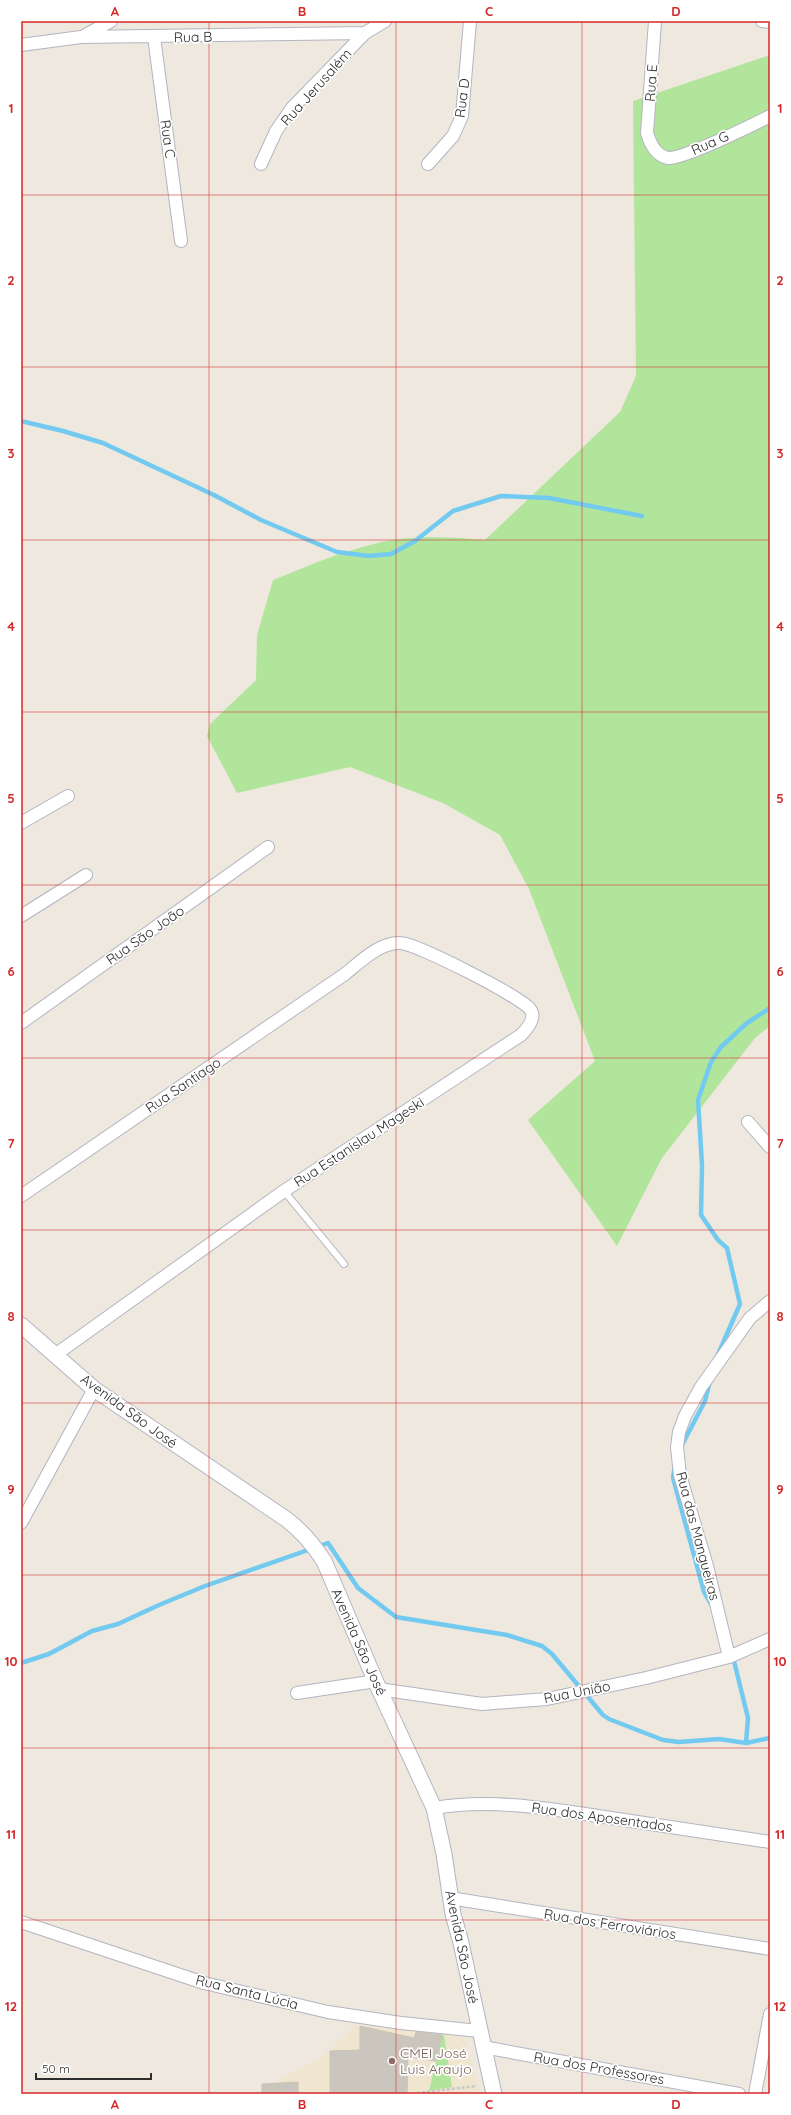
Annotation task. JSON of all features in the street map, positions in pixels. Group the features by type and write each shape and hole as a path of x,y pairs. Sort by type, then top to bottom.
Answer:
{"street":[{"path":"81,37 111,21"},
{"name":"Rua Jerusalém","path":"261,164 276,131 292,108 365,34 385,21"},
{"name":"Rua D","path":"428,164 453,136 462,116 470,21"},
{"name":"Rua E","path":"651,145 647,133 655,21"},
{"path":"762,21 770,22"},
{"name":"Rua B","path":"21,46 81,37 365,34"},
{"name":"Rua C","path":"154,37 181,241"},
{"name":"Rua G","path":"651,145 659,154 667,158 676,157 770,116"},
{"path":"21,823 68,796"},
{"name":"Rua São João","path":"21,1023 268,847"},
{"path":"21,916 86,875"},
{"name":"Rua Santiago","path":"21,1196 345,974 368,956 383,947 400,943"},
{"name":"Rua Estanislau Mageski","path":"55,1355 284,1191 527,1030 533,1016 531,1010 525,1004 434,955 400,943"},
{"path":"748,1122 770,1147"},
{"name":"Rua das Mangueiras","path":"729,1657 707,1566 680,1475 677,1447 679,1432 685,1416 701,1387 750,1318 770,1301"},
{"name":"Avenida São José","path":"21,1325 94,1389 298,1528 308,1538 324,1561 377,1685 434,1808 444,1854 450,1898 494,2094"},
{"path":"21,1523 94,1389"},
{"name":"Rua União","path":"297,1693 377,1685 482,1704 497,1704 547,1698 638,1680 729,1657 770,1639"},
{"name":"Rua dos Aposentados","path":"434,1808 459,1804 484,1803 536,1806 770,1842"},
{"name":"Rua dos Ferroviários","path":"450,1898 770,1949"},
{"name":"Rua Santa Lúcia","path":"21,1922 219,1987 328,2012 401,2023 479,2031"},
{"path":"755,2094 770,2014"},
{"name":"Rua dos Professores","path":"483,2047 739,2094"}],"lane":[{"path":"284,1191 344,1264"}],"path":[{"path":"417,2093 477,2086"}],"shaded area":[{"name":"CMEI José Luis Araujo","path":"357,2025 465,2038 479,2094 278,2094 280,2078 305,2067 323,2056"}],"green space":[{"path":"770,55 770,1026 755,1038 662,1158 617,1246 528,1120 595,1061 529,889 500,835 443,803 350,767 237,793 207,736 210,724 256,680 257,635 273,580 351,550 383,542 399,539 431,537 485,540 620,412 636,376 633,101"},
{"path":"442,2035 444,2035 452,2087 429,2091"}],"building":[{"path":"360,2026 414,2038 416,2032 442,2035 436,2061 408,2057 407,2094 330,2094 330,2051 360,2050"},
{"path":"298,2082 298,2094 262,2094 262,2084"}],"waterway":[{"path":"21,421 63,431 103,443 214,495 261,520 337,552 369,556 391,554 415,541 453,511 501,496 549,498 642,516"},
{"path":"716,1359 740,1304 727,1248 718,1240 701,1215 702,1165 698,1100 711,1062 721,1047 747,1023 770,1008"},
{"path":"682,1445 705,1401 710,1381"},
{"path":"675,1464 673,1478 704,1592 712,1606"},
{"path":"21,1663 49,1654 92,1631 118,1624 205,1586 328,1543 358,1588 396,1617 507,1635 542,1646 552,1654 603,1715 609,1719 663,1740 679,1742 719,1739 746,1743 770,1738"},
{"path":"733,1657 748,1718 746,1743"}],"place":[{"name":"CMEI José Luis Araujo","path":"392,2061"}]}
